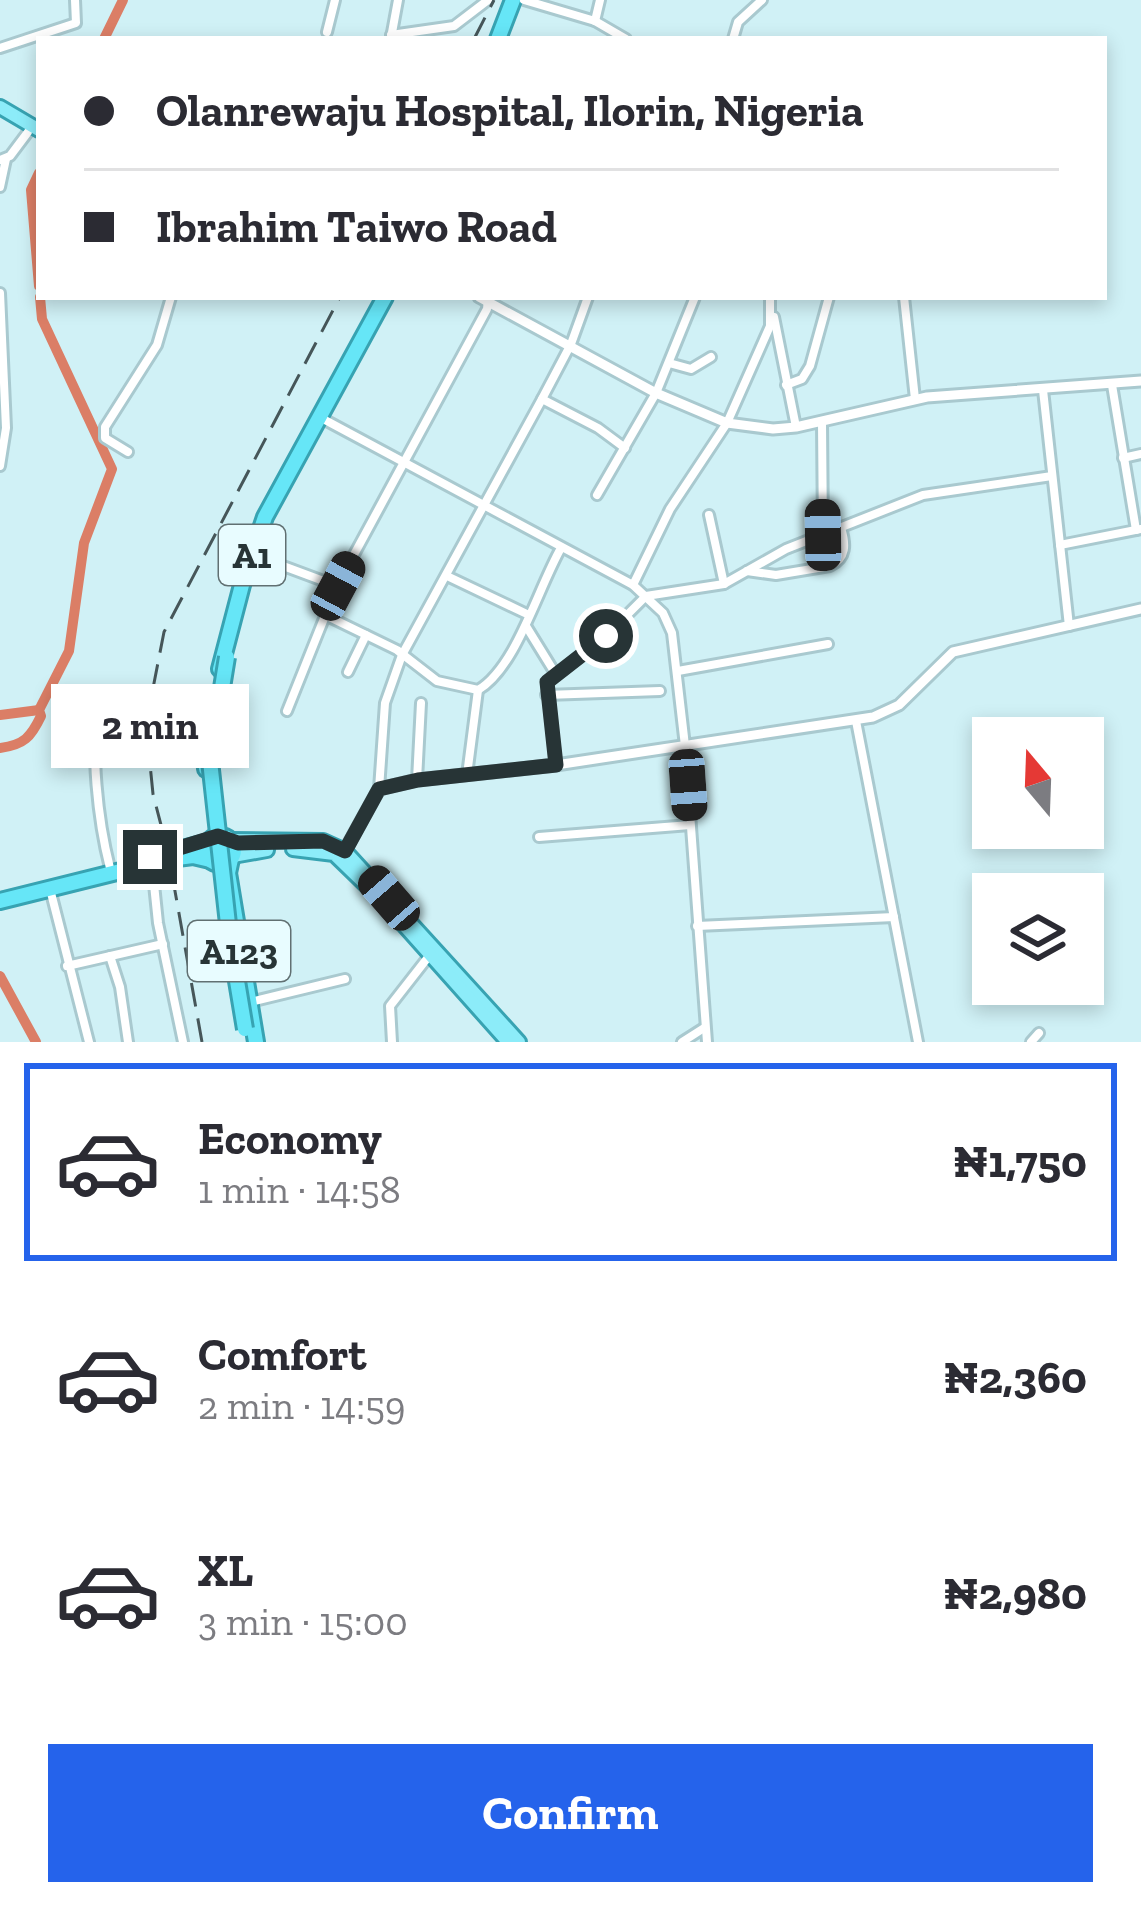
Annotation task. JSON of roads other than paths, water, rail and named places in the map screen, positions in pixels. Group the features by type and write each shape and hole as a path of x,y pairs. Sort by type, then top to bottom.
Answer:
{"highway":[{"path":"500,36 520,0"},
{"path":"509,36 520,0"},
{"name":"A1","path":"246,586 282,499 388,300"},
{"name":"A1","path":"223,846 212,752 246,586 273,501 388,300"},
{"name":"A123","path":"246,586 213,762 248,1038"},
{"path":"223,846 222,864 193,856 0,898 110,868 223,846"},
{"name":"A123","path":"223,846 248,1002 248,1038"},
{"name":"A123","path":"211,861 218,872 248,1038"}],"main road":[{"path":"0,112 35,134"},
{"path":"223,846 323,841 343,855 519,1042"},
{"path":"434,951 508,1042"}],"street":[{"path":"38,36 76,23 75,0"},
{"path":"327,32 335,0"},
{"path":"391,36 398,0"},
{"path":"397,36 454,26 488,0"},
{"path":"520,0 595,21 621,36"},
{"path":"595,21 600,0"},
{"path":"735,36 738,22 762,0"},
{"path":"0,49 36,37"},
{"path":"0,187 3,160 35,134"},
{"path":"0,293 6,428 0,466"},
{"path":"128,452 105,438 105,427 157,345 169,300"},
{"path":"287,712 338,586 487,309 485,300"},
{"path":"488,300 656,393 727,423 773,429 822,423 915,399 1141,381"},
{"path":"343,855 379,789 385,703 402,655 571,344 587,300"},
{"path":"597,495 656,393 694,300"},
{"path":"771,300 796,427"},
{"path":"787,385 802,379 810,366 828,300"},
{"path":"904,300 915,399"},
{"path":"633,585 670,509 727,423 773,310"},
{"path":"669,363 691,369 711,357"},
{"path":"1060,545 1139,529 1112,385"},
{"path":"1043,390 1069,626"},
{"path":"542,399 625,448"},
{"path":"326,420 633,585 670,625 685,746 707,1042"},
{"path":"822,423 823,535"},
{"path":"1123,458 1141,454"},
{"path":"556,765 547,682 606,636 646,596 724,584 823,535 941,490 1052,476"},
{"path":"709,515 724,584"},
{"path":"747,571 776,575 830,566 838,562 844,548 841,528"},
{"path":"325,615 402,655 437,681 478,690 488,684 526,626 560,548"},
{"path":"259,557 338,586"},
{"path":"447,576 529,615"},
{"path":"379,789 856,721 893,709 953,652 1141,609"},
{"path":"526,626 555,673"},
{"path":"348,672 366,635"},
{"path":"678,671 829,644"},
{"path":"467,775 478,690"},
{"path":"546,695 660,691"},
{"path":"101,702 96,718 98,790 110,868"},
{"path":"418,780 421,703"},
{"path":"856,721 918,1042"},
{"path":"539,837 691,824"},
{"path":"152,864 183,1042"},
{"path":"50,890 89,1042"},
{"path":"698,926 894,917"},
{"path":"68,966 163,944"},
{"path":"392,1042 390,1006 434,951"},
{"path":"110,956 128,1042"},
{"path":"248,1002 346,979"},
{"path":"682,1042 704,1028"},
{"path":"1031,1042 1039,1034"}],"waterway":[{"path":"105,36 123,0"},
{"path":"36,179 31,190 36,250"},
{"path":"0,748 21,742 34,729 69,651 84,543 112,469 42,319 40,300"},
{"path":"0,715 39,710"},
{"path":"0,976 36,1042"}],"railway":[{"path":"476,36 494,0"},
{"path":"202,1042 153,794 146,724 164,632 338,300"}]}
